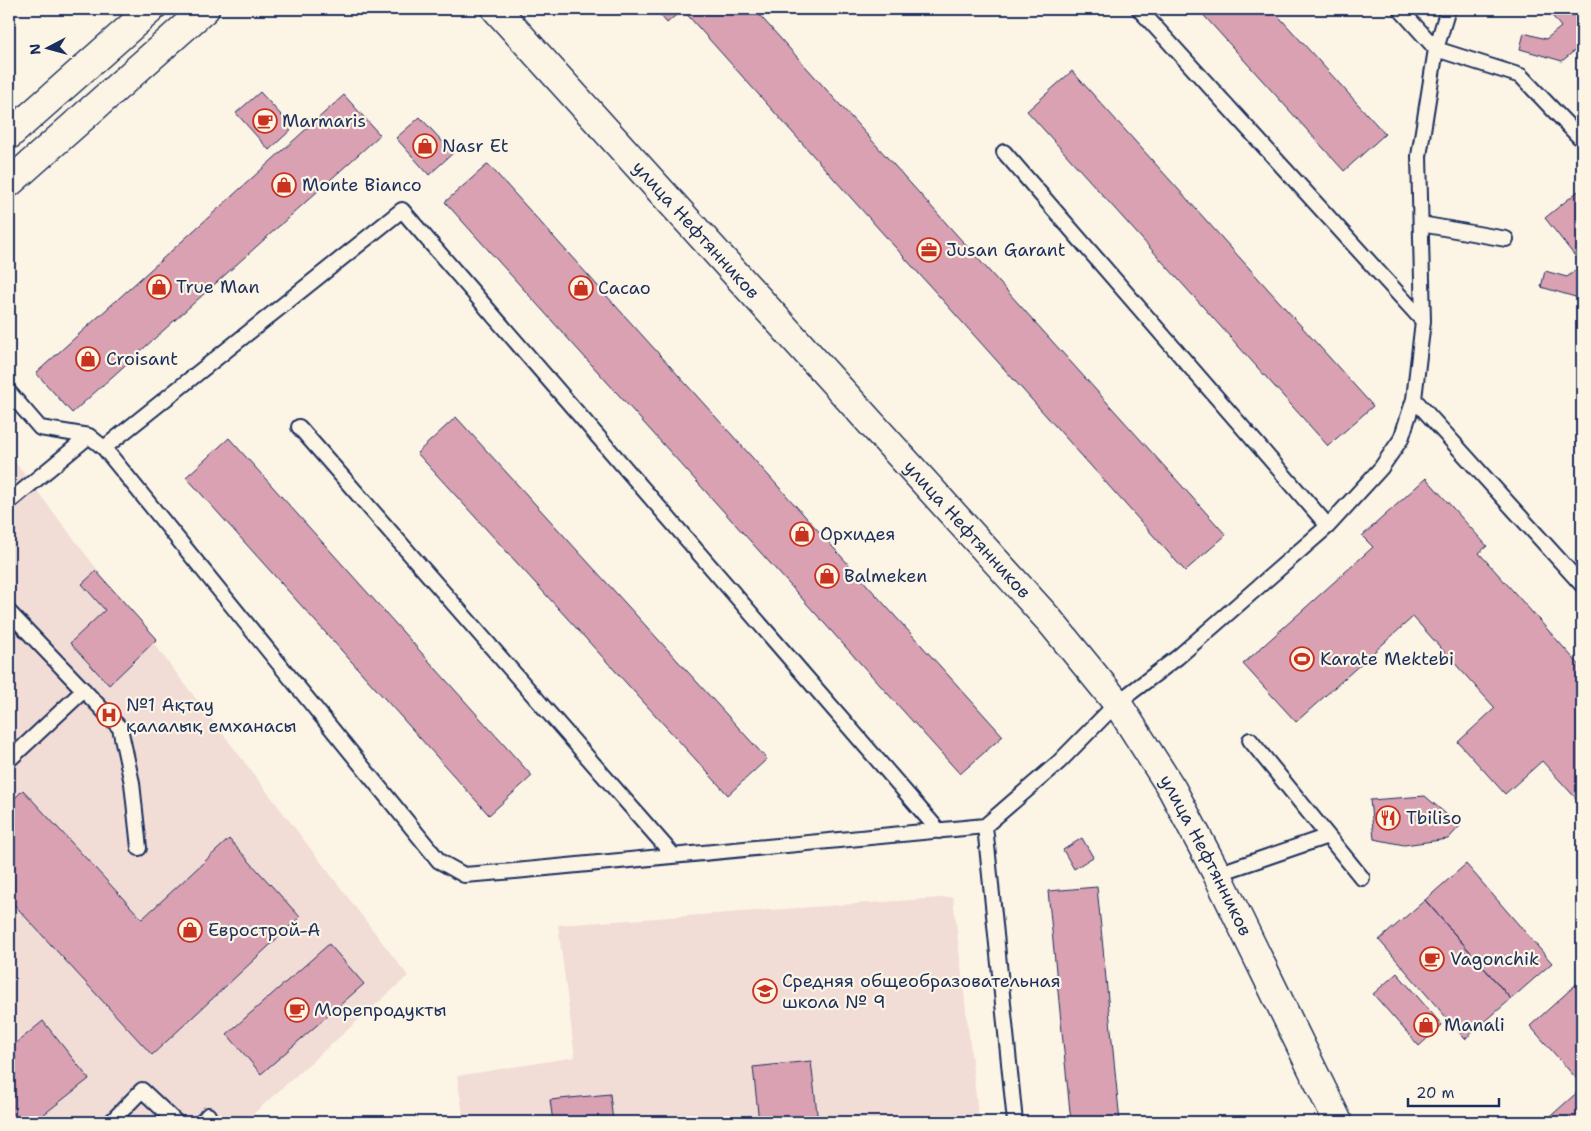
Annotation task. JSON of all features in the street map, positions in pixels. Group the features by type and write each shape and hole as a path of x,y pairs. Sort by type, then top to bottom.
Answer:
{"street":[{"path":"9,135 151,9"},
{"path":"9,183 205,9"},
{"name":"улица Нефтянников","path":"496,9 1050,621 1117,703 1172,789 1217,874 1338,1122"}],"lane":[{"path":"1139,9 1423,321"},
{"path":"1400,9 1436,49 1521,76 1582,140"},
{"path":"9,392 40,428 89,436 104,448 439,861 464,874 516,871 984,826 1058,762 1117,703 1178,657 1328,526 1381,468 1401,438 1414,399 1423,321 1420,156 1436,49 1448,9"},
{"path":"1004,152 1328,526"},
{"path":"104,448 402,210 939,831"},
{"path":"1421,224 1506,239"},
{"path":"1414,399 1582,585"},
{"path":"299,427 673,855"},
{"path":"9,502 89,436"},
{"path":"9,612 120,728 132,782 139,848"},
{"path":"9,760 84,690"},
{"path":"1250,740 1362,878"},
{"path":"984,826 1015,1122"},
{"path":"1217,874 1328,836"},
{"path":"111,1122 142,1090 176,1122"}],"shaded area":[{"name":"№1 Ақтау қалалық емханасы","path":"9,454 408,976 244,1122 9,1122"},
{"name":"Средняя общеобразовательная школа № 9","path":"953,897 979,1122 464,1122 457,1076 575,1057 558,925"}],"building":[{"path":"655,9 683,9 667,23"},
{"path":"682,9 754,9 1226,535 1185,571"},
{"path":"1198,9 1272,9 1385,134 1344,171"},
{"path":"1547,9 1582,9 1582,53 1578,48 1562,61 1520,49 1524,33 1546,39 1561,27"},
{"path":"1072,71 1373,406 1328,446 1027,111"},
{"name":"Marmaris","path":"260,92 293,128 269,150 236,113"},
{"path":"344,95 380,135 72,413 36,373"},
{"name":"Nasr Et","path":"420,117 453,153 429,175 396,138"},
{"path":"488,164 1003,736 960,774 445,202"},
{"path":"1582,188 1582,265 1545,218"},
{"path":"1582,265 1582,299 1541,287 1545,271 1567,277"},
{"path":"456,417 767,759 728,795 417,453"},
{"path":"229,438 532,776 489,815 186,477"},
{"path":"1426,478 1487,546 1479,553 1582,668 1582,805 1542,761 1505,794 1458,742 1495,708 1413,617 1296,722 1243,664 1373,547 1362,536"},
{"path":"96,571 157,639 109,685 70,643 105,610 82,584"},
{"path":"23,790 142,919 229,839 300,917 152,1055 9,899 9,804"},
{"path":"1425,796 1460,826 1448,839 1404,845 1374,839 1370,800"},
{"path":"1082,838 1093,857 1074,869 1063,850"},
{"path":"1466,864 1552,963 1511,999 1425,900"},
{"path":"1097,887 1120,1122 1071,1122 1048,891"},
{"path":"1425,900 1511,999 1465,1039 1379,940"},
{"path":"329,944 364,984 261,1074 227,1034"},
{"path":"1397,973 1442,1025 1419,1046 1373,994"},
{"path":"1582,979 1582,1085 1530,1026"},
{"path":"43,1021 89,1079 34,1122 9,1122 9,1049"},
{"path":"811,1061 818,1122 759,1122 753,1067"},
{"path":"1582,1088 1582,1122 1544,1122"},
{"path":"610,1094 613,1122 553,1122 550,1100"}],"place":[{"name":"Marmaris","path":"265,121"},
{"name":"Nasr Et","path":"425,146"},
{"name":"Monte Bianco","path":"284,185"},
{"name":"Jusan Garant","path":"929,250"},
{"name":"True Man","path":"159,287"},
{"name":"Cacao","path":"581,288"},
{"name":"Croisant","path":"88,359"},
{"name":"Орхидея","path":"802,534"},
{"name":"Balmeken","path":"827,576"},
{"name":"Karate Mektebi","path":"1302,659"},
{"name":"№1 Ақтау қалалық емханасы","path":"109,715"},
{"name":"Tbiliso","path":"1388,818"},
{"name":"Еврострой-А","path":"190,930"},
{"name":"Vagonchik","path":"1432,959"},
{"name":"Средняя общеобразовательная школа № 9","path":"765,991"},
{"name":"Морепродукты","path":"297,1010"},
{"name":"Manali","path":"1426,1025"}]}
